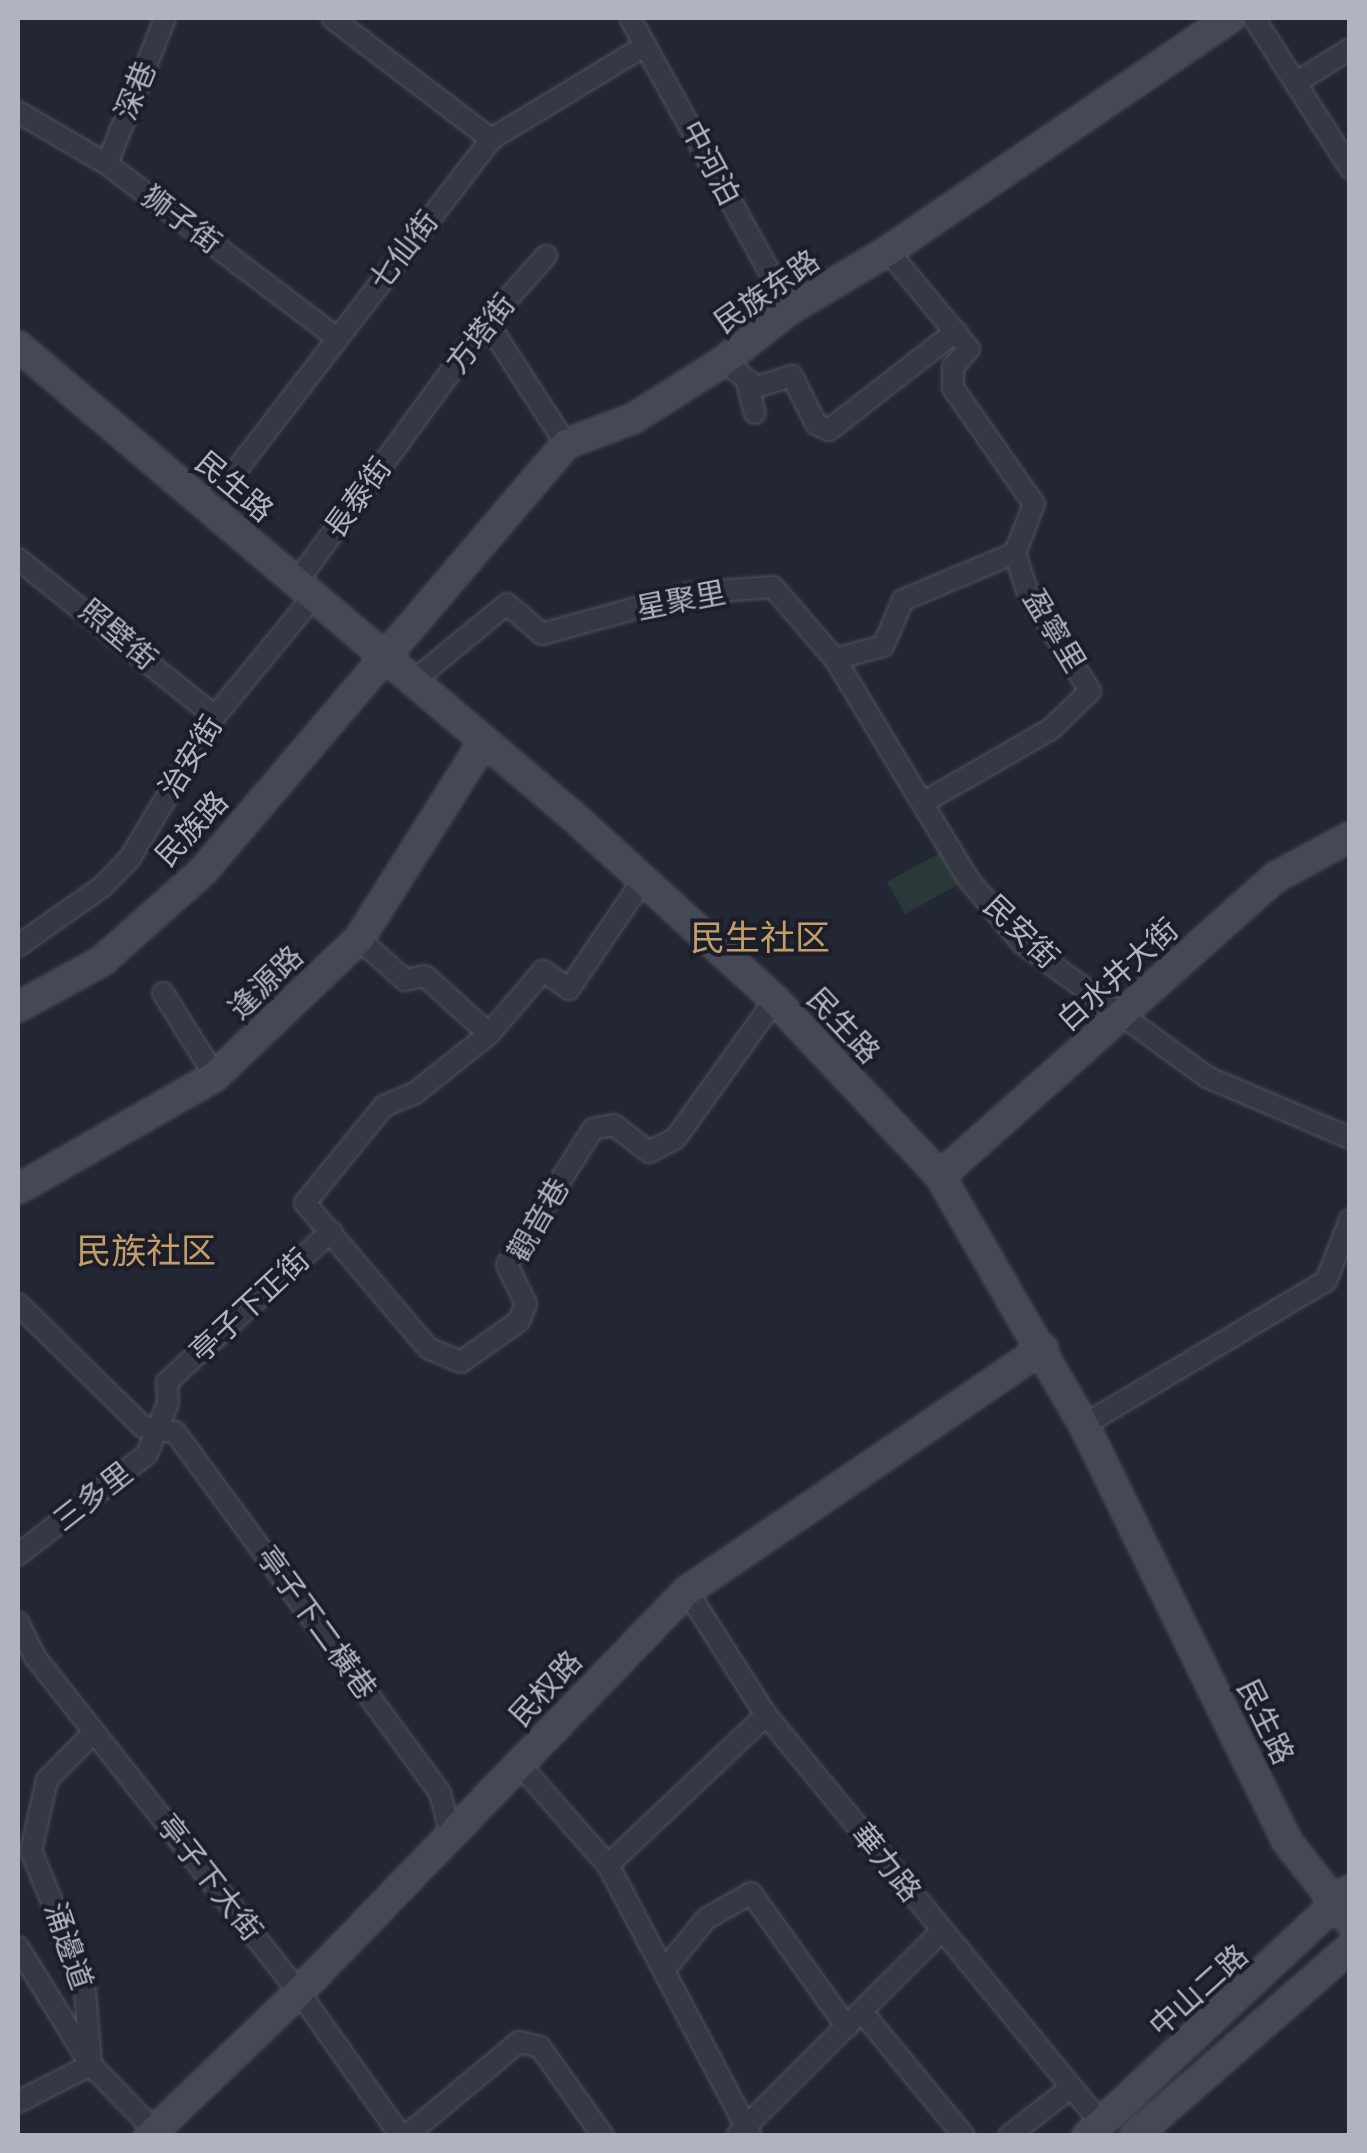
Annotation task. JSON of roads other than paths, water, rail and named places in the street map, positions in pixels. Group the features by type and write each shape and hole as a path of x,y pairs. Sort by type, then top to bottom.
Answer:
{"street":[{"name":"深巷","path":"107,164 165,18"},
{"path":"332,18 491,139"},
{"name":"中河泊","path":"630,18 790,309"},
{"name":"民族东路","path":"382,657 566,444 634,418 724,361 790,309 888,251 1230,18"},
{"path":"1254,18 1350,168"},
{"name":"七仙街","path":"208,507 491,139 646,44"},
{"path":"1297,82 1350,49"},
{"name":"狮子街","path":"18,112 107,164 338,338"},
{"path":"724,361 756,387 792,376 816,424 828,430 956,331 888,251"},
{"name":"方塔街","path":"420,414 487,322 546,256"},
{"path":"487,322 566,444"},
{"name":"盈寧里","path":"924,802 1052,729 1090,691 1027,591 1016,553 1034,504 953,388 953,367 968,349 956,331"},
{"name":"民生路","path":"18,346 643,880 775,1000 940,1176 1084,1425 1286,1840 1344,1905"},
{"path":"747,382 754,414"},
{"name":"長泰街","path":"305,590 420,414"},
{"path":"836,659 882,646 903,600 1016,553"},
{"name":"照壁街","path":"18,559 215,716"},
{"name":"星聚里","path":"411,683 507,604 542,634 691,593 773,587 836,659"},
{"name":"治安街","path":"18,946 103,886 130,858 215,716 305,590"},
{"name":"民族路","path":"18,1007 102,961 204,870 382,657"},
{"name":"民安街","path":"836,659 968,879 1022,942 1206,1077 1350,1138"},
{"name":"逢源路","path":"18,1190 215,1076 359,939 483,743"},
{"name":"白水井大街","path":"940,1176 1276,878 1350,837"},
{"name":"亭子下正街","path":"157,1430 168,1403 167,1382 331,1231 305,1203 384,1106 415,1093 489,1034 544,971 569,989 643,880"},
{"path":"359,939 405,980 425,976 489,1034"},
{"path":"163,994 215,1076"},
{"name":"觀音巷","path":"331,1231 428,1348 460,1362 519,1321 526,1304 507,1265 593,1129 614,1125 649,1152 676,1140 775,1000"},
{"path":"1084,1425 1326,1281 1350,1220"},
{"name":"亭子下二橫巷","path":"18,1304 143,1427 176,1432 440,1793 452,1836"},
{"name":"民权路","path":"152,2133 299,1992 687,1591 1042,1348"},
{"name":"三多里","path":"18,1556 147,1454 157,1430"},
{"name":"華力路","path":"687,1591 766,1715 1069,2089 1094,2129"},
{"name":"亭子下大街","path":"18,1622 35,1658 299,1992 404,2136"},
{"path":"608,1865 766,1715"},
{"name":"涌邊道","path":"92,2065 84,1980 31,1851 47,1780 94,1732"},
{"path":"520,1765 608,1865 665,1969 745,2133 942,1931"},
{"path":"665,1969 706,1919 751,1893 855,2020 964,2136"},
{"name":"中山二路","path":"1094,2129 1344,1905"},
{"path":"1134,2136 1350,1948"},
{"name":"涌邊道","path":"19,1955 92,2065 152,2133"},
{"path":"404,2136 519,2042 540,2047 603,2136"},
{"path":"18,2102 92,2065"},
{"path":"1010,2136 1069,2089"}],"district":[{"name":"民生社区","path":"760,938"},
{"name":"民族社区","path":"146,1251"}]}
